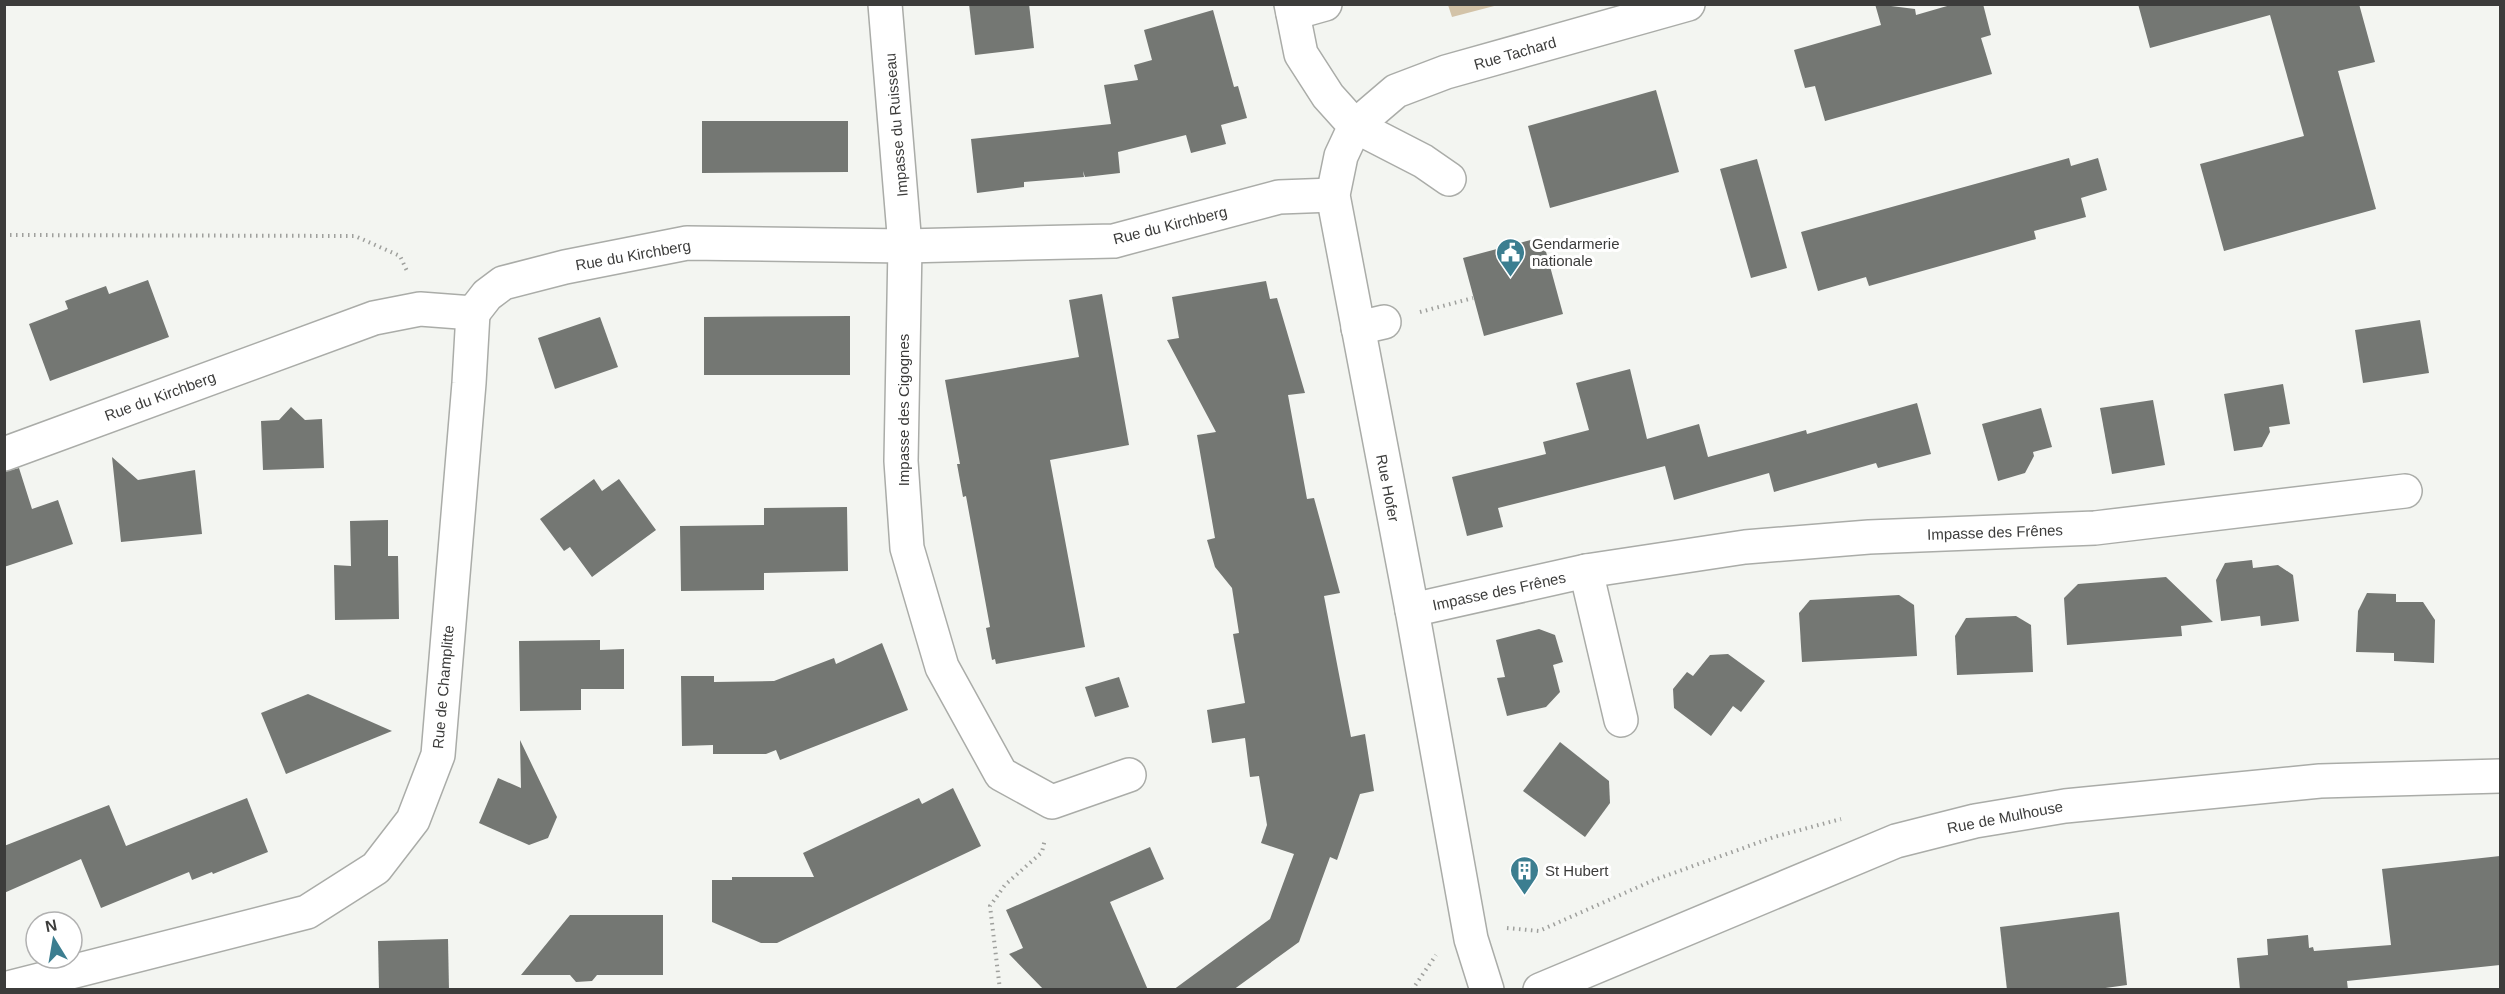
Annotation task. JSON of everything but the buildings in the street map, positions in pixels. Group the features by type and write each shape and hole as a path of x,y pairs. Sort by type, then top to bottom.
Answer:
{"street":[{"name":"Impasse du Ruisseau","path":"885,4 905,246"},
{"path":"1325,4 1292,9 1301,54 1328,96 1355,126 1422,161 1449,179"},
{"name":"Rue Tachard","path":"1355,126 1396,91 1446,72 1688,4"},
{"name":"Rue Hofer","path":"1355,126 1341,156 1333,195 1371,325 1412,610 1471,939 1487,990"},
{"name":"Rue du Kirchberg","path":"4,454 374,318 420,309 473,313 487,295 503,284 565,267 687,243 905,246 1114,241 1279,197 1333,195"},
{"name":"Impasse des Cigognes","path":"905,246 901,461 907,548 942,667 1001,774 1052,802"},
{"name":"Rue de Champlitte","path":"4,989 307,912 376,868 413,820 438,755 473,313"},
{"name":"Impasse des Frênes","path":"1412,610 1586,572 1745,547 1869,537 2095,528 2405,491"},
{"name":"Impasse des Frênes","path":"1586,572 1621,720"},
{"path":"1052,802 1128,774"},
{"name":"Rue de Mulhouse","path":"1553,987 1896,841 1975,821 2065,806 2320,781 2500,776"}],"path":[{"path":"4,235 356,236 400,256 412,282 420,309"},
{"path":"1371,325 1473,298"},
{"path":"1000,990 990,906 1005,885 1042,852 1052,802"}],"shaded area":[{"path":"1448,4 1498,5 1452,17"}],"place":[{"name":"Gendarmerie nationale","path":"1511,278"},
{"name":"St Hubert","path":"1524,896"}]}
